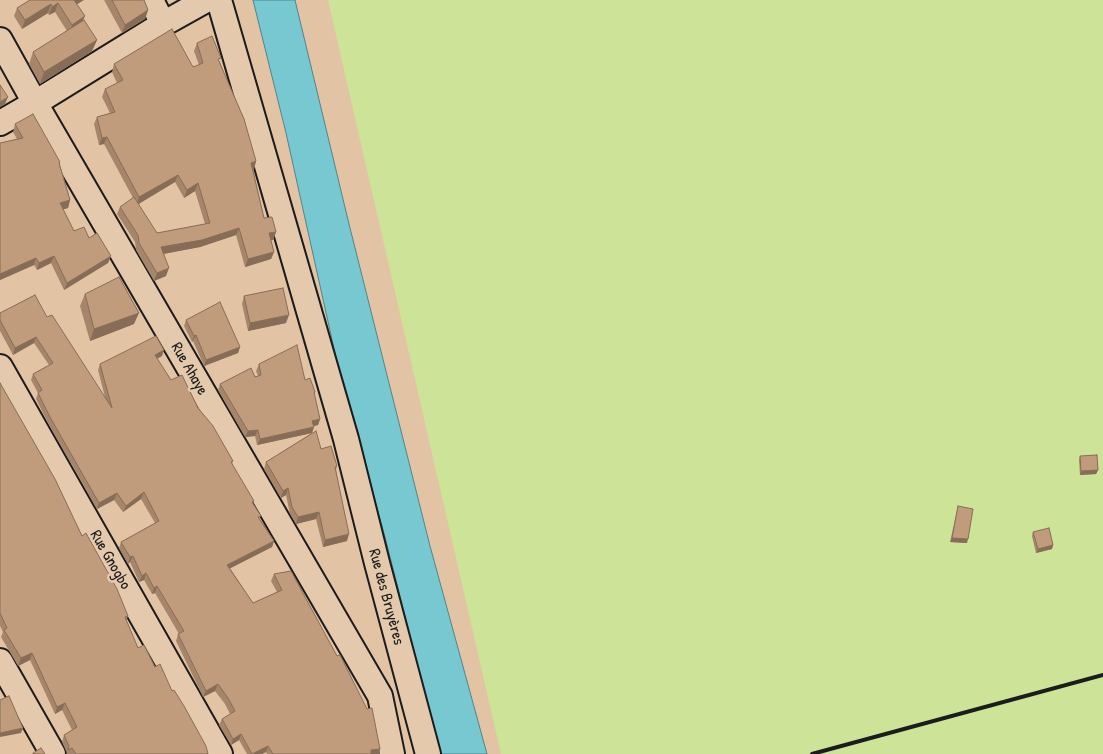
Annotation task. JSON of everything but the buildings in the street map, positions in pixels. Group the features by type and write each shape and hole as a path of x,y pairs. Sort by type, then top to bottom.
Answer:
{"street":[{"path":"151,0 163,24"},
{"path":"0,123 206,0"},
{"name":"Rue des Bruyères","path":"219,0 346,439 376,563 428,754"},
{"name":"Rue Ahaye","path":"0,40 380,696 392,754"},
{"name":"Rue Gnogbo","path":"0,367 220,754"},
{"path":"0,661 52,754"}],"green space":[{"path":"328,0 1103,0 1103,754 501,754"}],"water":[{"path":"253,0 295,0 430,546 487,754 440,754 385,537 339,371 286,133"}],"railway":[{"path":"812,754 1103,675"}]}
